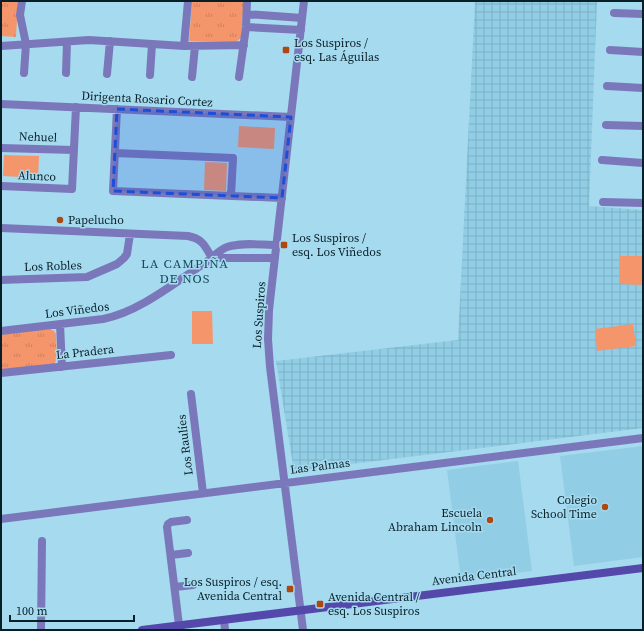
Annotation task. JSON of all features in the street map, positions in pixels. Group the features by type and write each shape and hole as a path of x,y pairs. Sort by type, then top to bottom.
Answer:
{"street":[{"path":"22,1 20,15 26,44 24,73"},
{"path":"184,46 188,1"},
{"path":"239,77 246,27 247,1"},
{"name":"Los Suspiros","path":"303,630 268,353 268,324 304,1"},
{"path":"614,13 643,14"},
{"path":"247,14 302,18"},
{"path":"246,27 301,30"},
{"path":"1,46 110,41 184,46 244,45"},
{"path":"107,74 110,41"},
{"path":"66,73 67,42"},
{"path":"150,75 152,44"},
{"path":"192,77 195,46"},
{"path":"610,50 643,52"},
{"path":"606,86 643,88"},
{"name":"Dirigenta Rosario Cortez","path":"1,104 291,117"},
{"path":"74,150 76,107"},
{"path":"117,109 113,191 282,198"},
{"path":"606,124 643,126"},
{"name":"Nehuel","path":"1,148 74,150"},
{"name":"Alunco","path":"1,186 72,189 74,150"},
{"path":"115,153 233,158 231,196"},
{"path":"602,160 643,163"},
{"path":"603,202 643,203"},
{"path":"1,228 188,236 197,238 204,244 212,258 275,258"},
{"name":"Los Robles","path":"1,280 87,277 117,264 124,258 127,254 130,234"},
{"name":"Los Viñedos","path":"1,331 117,317 130,311 226,248 232,246 277,246"},
{"path":"60,324 62,367"},
{"name":"La Pradera","path":"1,373 171,355"},
{"name":"Los Raulíes","path":"191,394 203,493"},
{"name":"Las Palmas","path":"1,519 643,438"},
{"path":"179,625 167,527 171,522 187,520"},
{"path":"42,541 42,630"},
{"path":"171,555 188,553"},
{"name":"Avenida Central","path":"142,630 643,568"},
{"path":"175,587 193,585"},
{"path":"224,620 225,630"}],"highlighted area":[{"path":"117,109 291,117 282,198 113,191"}],"shaded area":[{"path":"475,1 597,1 589,206 643,210 643,428 294,471 276,361 458,340"},
{"name":"Colegio School Time","path":"643,446 643,557 574,566 560,456"},
{"name":"Escuela Abraham Lincoln","path":"518,461 532,571 461,580 447,470"}],"green space":[{"path":"1,1 18,1 16,37 1,36"},
{"path":"192,1 244,1 241,38 237,41 189,41"},
{"path":"239,126 275,128 274,149 238,147"},
{"path":"4,155 39,156 38,178 3,176"},
{"path":"205,162 227,163 226,191 204,190"},
{"path":"619,256 643,256 643,285 619,284"},
{"path":"192,311 212,311 213,344 192,344"},
{"path":"633,324 636,346 597,351 595,329"},
{"path":"50,329 56,334 57,358 54,365 1,370 1,334"}],"place":[{"name":"Los Suspiros / esq. Las Águilas","path":"286,50"},
{"name":"Papelucho","path":"60,220"},
{"name":"Los Suspiros / esq. Los Viñedos","path":"284,245"},
{"name":"Colegio School Time","path":"605,507"},
{"name":"Escuela Abraham Lincoln","path":"490,520"},
{"name":"Los Suspiros / esq. Avenida Central","path":"290,589"},
{"name":"Avenida Central / esq. Los Suspiros","path":"320,604"}],"district":[{"name":"LA CAMPIÑA DE NOS","path":"185,270"}]}
